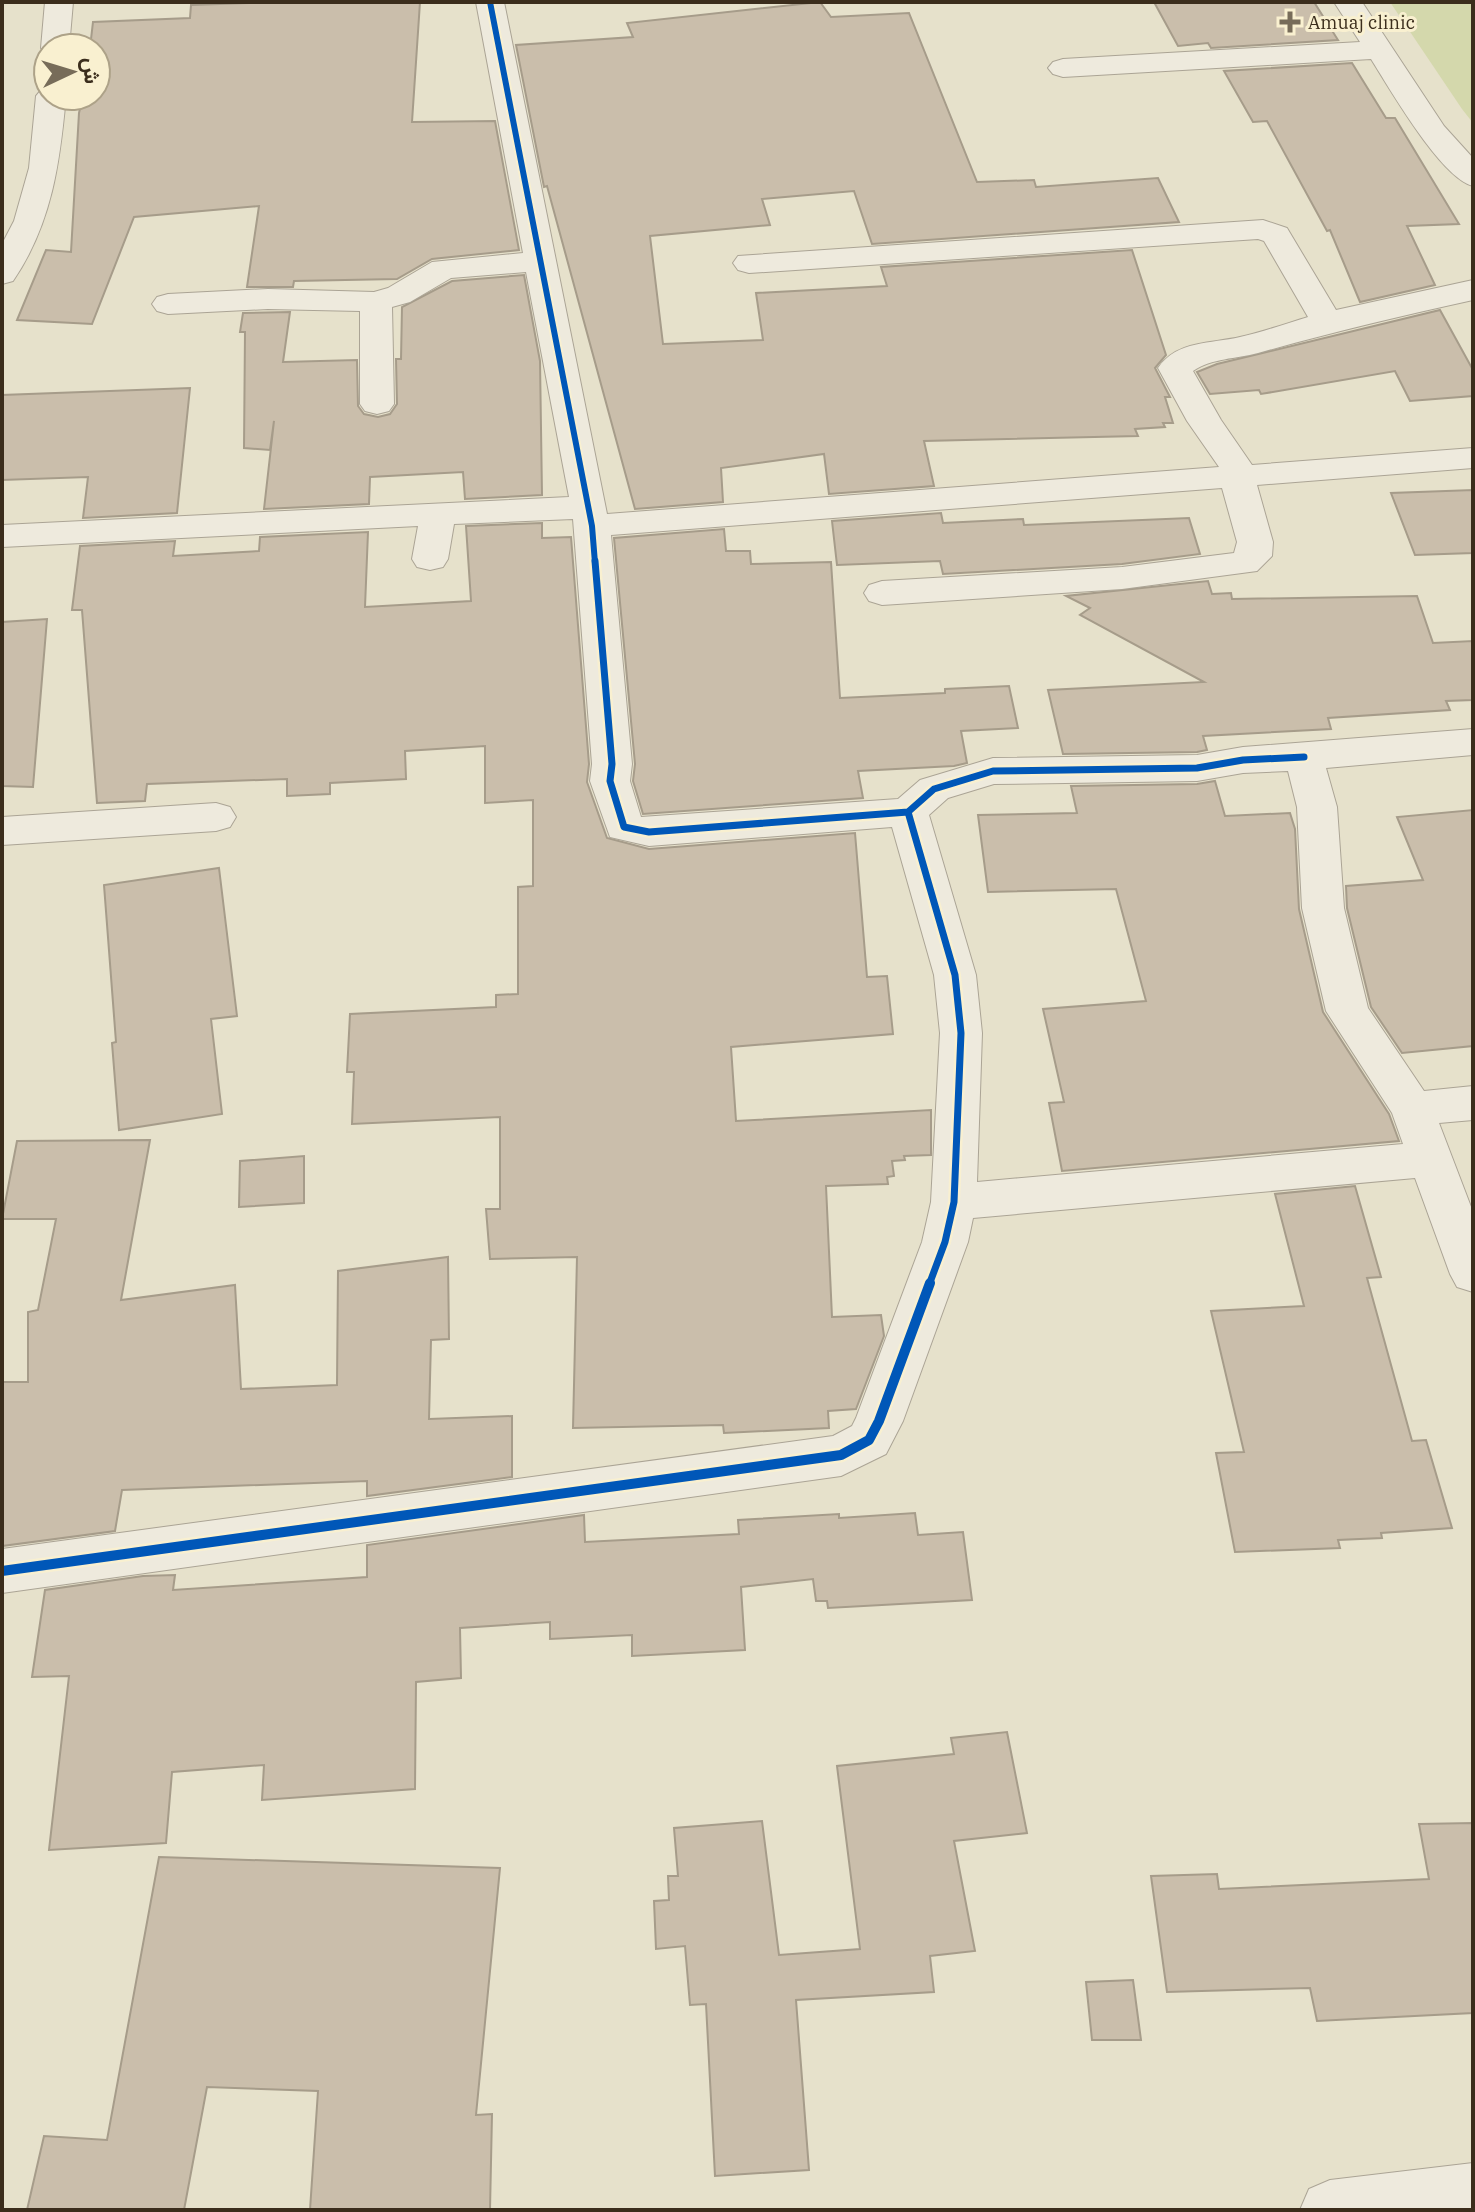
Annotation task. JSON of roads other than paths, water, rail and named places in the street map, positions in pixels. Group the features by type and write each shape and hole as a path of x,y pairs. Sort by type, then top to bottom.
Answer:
{"street":[{"path":"56,32 59,2"},
{"path":"490,2 590,517 610,735 610,781 624,827 649,832 908,812 934,789 993,771 1197,768 1243,760 1473,742"},
{"path":"1348,2 1433,132 1473,177"},
{"path":"1063,68 1378,50"},
{"path":"2,274 30,221 44,168 49,112"},
{"path":"749,263 1263,229 1276,235 1327,322"},
{"path":"168,304 268,299 376,302 399,295 443,269 540,261"},
{"path":"882,593 1122,578 1244,563 1254,556 1255,542 1240,476 1204,421 1175,368 1196,354 1258,343 1327,322 1473,290"},
{"path":"376,302 377,404"},
{"path":"2,536 437,517 590,517 1240,476 1473,458"},
{"path":"430,559 437,517"},
{"path":"1304,757 1317,807 1323,908 1347,1011 1412,1109 1473,1274"},
{"path":"2,1571 841,1455 869,1440 879,1421 945,1242 954,1202 961,1033 955,975 908,812"},
{"path":"2,831 216,817"},
{"path":"1412,1109 1473,1103"},
{"path":"954,1202 1431,1159"},
{"path":"1330,2210 1473,2193"}],"place":[{"name":"Amuaj clinic","path":"1290,22"}]}
